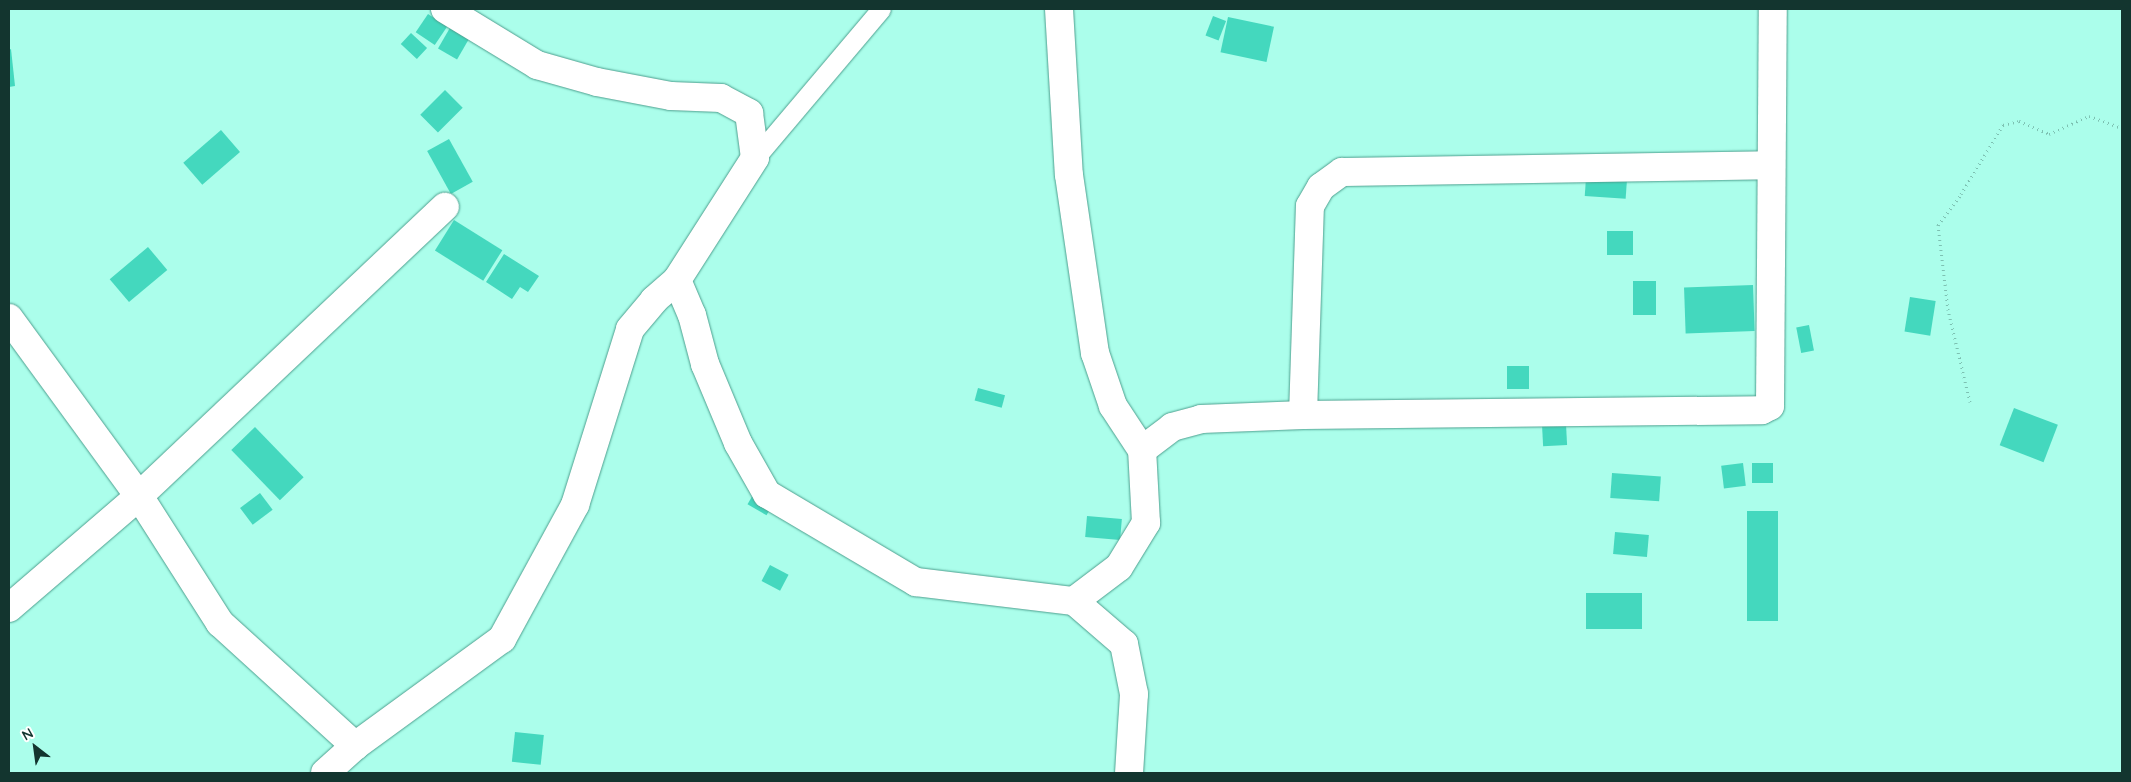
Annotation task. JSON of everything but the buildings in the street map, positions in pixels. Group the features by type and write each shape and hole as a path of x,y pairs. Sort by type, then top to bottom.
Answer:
{"street":[{"path":"325,773 355,746 502,638 575,505 630,329 654,300 677,280 755,158 748,113 722,98 671,96 597,82 537,65 445,9"},
{"path":"1059,9 1069,175 1095,353 1113,406 1142,450 1146,523 1119,567 1074,601"},
{"path":"1142,450 1172,426 1201,419 1303,415 1762,410 1770,406 1773,9"},
{"path":"1303,415 1310,206 1322,187 1342,172 1771,165"},
{"path":"9,608 139,496 445,207"},
{"path":"677,280 692,315 705,364 738,443 767,494 916,582 1074,601 1124,644 1134,694 1129,773"},
{"path":"9,318 139,496 220,623 355,746"}],"lane":[{"path":"755,158 881,9"}],"path":[{"path":"1970,402 1948,310 1938,225 1961,194 2003,125 2019,121 2049,134 2089,116 2122,128"}]}
